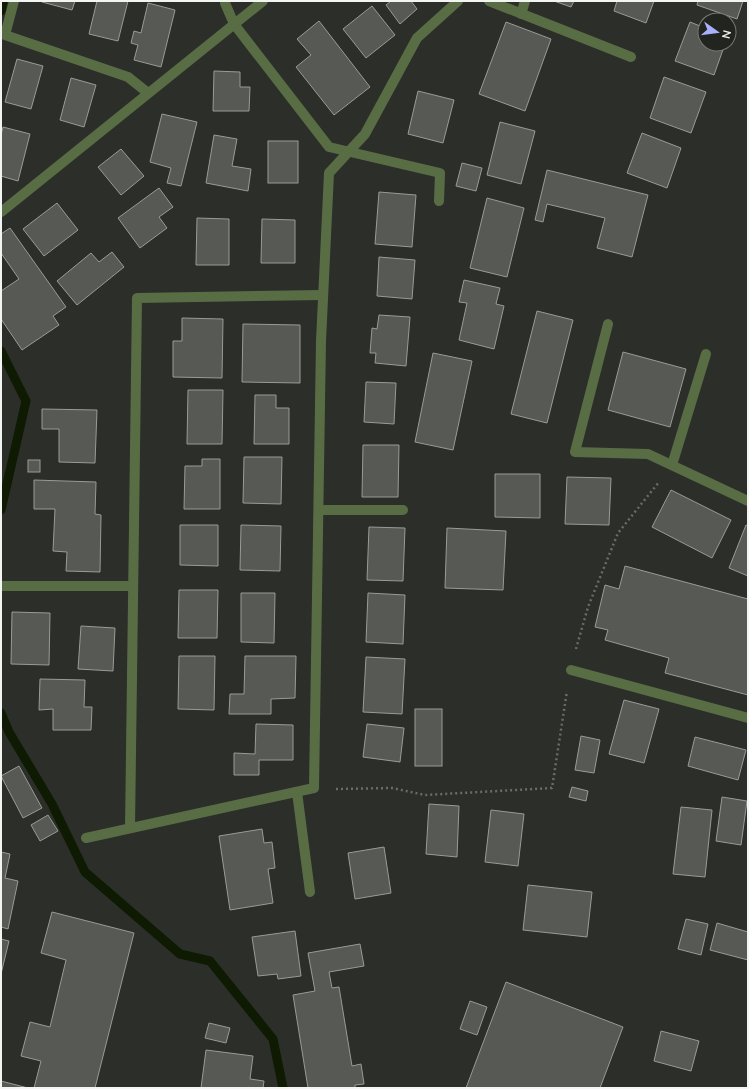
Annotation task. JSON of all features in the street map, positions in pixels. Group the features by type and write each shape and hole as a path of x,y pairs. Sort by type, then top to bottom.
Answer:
{"street":[{"path":"14,1 5,35 128,77 148,93"},
{"path":"225,1 234,24 329,147 440,173 439,201"},
{"path":"1,212 263,1"},
{"path":"86,838 314,788 323,294 329,172 365,134 417,38 458,1"},
{"path":"489,1 631,57"},
{"path":"521,14 525,1"},
{"path":"130,828 137,298 323,294"},
{"path":"608,324 575,452 648,454 748,501"},
{"path":"672,465 706,354"},
{"path":"319,510 403,510"},
{"path":"1,586 133,586"},
{"path":"571,670 748,718"},
{"path":"296,792 310,892"}],"path":[{"path":"314,788 392,788 425,795 552,788 571,670 588,606 618,533 672,465"}],"building":[{"path":"42,1 75,1 72,10"},
{"path":"97,1 128,1 118,41 89,34"},
{"path":"391,1 411,1 417,9 400,24 386,5"},
{"path":"554,1 574,1 571,7"},
{"path":"617,1 654,1 646,23 614,11"},
{"path":"698,1 743,1 737,19 737,12 717,12 697,5"},
{"path":"148,3 175,10 161,67 134,60 138,45 131,43 134,31 141,33"},
{"path":"372,6 395,35 366,58 343,29"},
{"path":"319,21 370,87 334,115 296,67 311,55 297,39"},
{"path":"506,22 551,39 525,111 479,94"},
{"path":"690,22 697,25 697,52 722,52 714,75 675,61"},
{"path":"17,59 43,66 31,109 5,102"},
{"path":"214,71 240,72 240,87 250,87 249,111 213,111"},
{"path":"664,77 706,92 691,133 650,118"},
{"path":"71,78 96,85 84,127 60,120"},
{"path":"418,91 454,100 443,143 408,134"},
{"path":"162,114 197,122 181,186 167,183 171,168 150,162"},
{"path":"500,122 535,131 521,184 487,175"},
{"path":"3,127 30,134 18,181 1,176 1,135"},
{"path":"642,133 681,148 667,188 627,173"},
{"path":"214,135 237,139 232,166 251,169 248,191 206,183"},
{"path":"268,141 298,141 298,183 268,183"},
{"path":"121,149 144,176 121,195 98,167"},
{"path":"462,163 482,168 476,191 456,186"},
{"path":"547,170 648,195 632,257 597,248 605,218 547,204 543,222 535,220"},
{"path":"159,188 173,207 159,217 167,228 140,248 118,218"},
{"path":"379,192 416,195 412,247 375,244"},
{"path":"487,198 524,208 507,277 470,268"},
{"path":"57,203 78,230 44,256 23,229"},
{"path":"197,218 229,219 229,265 196,265"},
{"path":"262,219 295,220 295,263 261,263"},
{"path":"10,228 66,307 53,316 59,325 22,350 1,319 1,291 19,279 1,253 1,234"},
{"path":"112,252 124,267 77,305 57,281 91,253 99,262"},
{"path":"379,257 415,260 412,299 377,296"},
{"path":"464,280 500,288 496,304 504,306 494,349 459,340 467,303 459,302"},
{"path":"537,311 573,320 547,423 511,414"},
{"path":"379,315 410,317 406,366 375,363 376,353 370,353 372,328 377,329"},
{"path":"182,318 223,319 222,378 173,377 173,341 182,341"},
{"path":"243,324 300,325 300,383 242,382"},
{"path":"623,352 686,369 670,427 608,410"},
{"path":"433,353 472,361 453,450 415,442"},
{"path":"366,382 396,383 394,424 364,422"},
{"path":"188,390 223,390 222,444 187,444"},
{"path":"255,395 276,395 276,408 289,408 289,444 254,444"},
{"path":"42,409 97,410 95,463 59,462 59,429 42,429"},
{"path":"363,445 399,445 398,497 362,497"},
{"path":"244,457 282,457 281,504 243,503"},
{"path":"202,459 220,459 220,509 184,509 185,466 202,466"},
{"path":"28,460 40,460 40,472 28,472"},
{"path":"495,474 540,474 540,518 495,517"},
{"path":"567,477 611,478 609,525 565,524"},
{"path":"34,480 96,482 95,514 101,515 100,572 66,571 67,552 53,551 55,509 34,509"},
{"path":"671,490 731,520 712,558 652,527"},
{"path":"180,525 218,525 218,566 180,565"},
{"path":"241,525 281,526 280,571 240,570"},
{"path":"746,525 748,526 748,576 729,568"},
{"path":"369,527 405,528 403,581 367,580"},
{"path":"447,528 506,531 503,590 445,588"},
{"path":"625,566 748,599 748,695 665,673 669,658 605,640 608,630 595,627 605,585 619,589"},
{"path":"179,590 218,590 217,638 178,638"},
{"path":"241,593 275,593 274,643 241,642"},
{"path":"368,593 405,595 403,644 366,642"},
{"path":"12,612 50,613 49,665 11,664"},
{"path":"81,626 115,628 113,671 78,669"},
{"path":"179,656 215,656 214,710 178,709"},
{"path":"245,656 296,656 295,698 271,699 271,714 229,714 230,694 244,694"},
{"path":"366,657 405,659 402,714 363,712"},
{"path":"40,679 85,680 84,707 92,707 91,730 53,730 53,709 39,710"},
{"path":"624,700 659,709 644,763 609,754"},
{"path":"415,709 442,709 442,766 415,766"},
{"path":"256,724 293,725 293,760 259,760 259,775 234,775 234,753 255,754"},
{"path":"367,724 404,728 400,762 363,757"},
{"path":"581,736 600,740 594,773 575,770"},
{"path":"695,737 746,750 738,780 688,766"},
{"path":"19,766 42,808 23,818 1,776"},
{"path":"572,787 588,791 586,801 569,797"},
{"path":"722,797 747,801 741,845 716,841"},
{"path":"429,804 459,806 457,857 426,854"},
{"path":"681,807 712,810 705,877 673,874"},
{"path":"491,810 524,814 518,866 485,862"},
{"path":"48,815 58,831 40,841 31,825"},
{"path":"262,829 264,843 272,842 275,868 268,869 273,903 230,910 219,836"},
{"path":"384,847 391,893 355,899 348,853"},
{"path":"1,852 10,854 5,878 18,881 8,929 1,927"},
{"path":"528,885 592,892 587,937 523,930"},
{"path":"52,912 134,933 95,1088 34,1088 41,1061 21,1056 30,1022 50,1027 66,960 41,953"},
{"path":"686,919 708,924 701,955 678,949"},
{"path":"717,923 748,932 748,960 710,950"},
{"path":"295,931 301,976 278,979 277,974 258,976 252,937"},
{"path":"1,939 9,941 1,974"},
{"path":"360,944 364,966 329,972 332,988 339,987 352,1066 361,1064 364,1084 355,1085 355,1088 308,1088 293,995 315,991 308,953"},
{"path":"506,982 623,1027 600,1088 466,1088"},
{"path":"470,1001 487,1007 477,1035 460,1029"},
{"path":"209,1023 230,1028 226,1043 205,1038"},
{"path":"661,1031 699,1041 691,1071 654,1061"},
{"path":"206,1050 253,1056 250,1079 264,1081 263,1088 201,1088"},
{"path":"1,1081 28,1088 1,1088"}],"waterway":[{"path":"1,11 3,1"},
{"path":"1,351 26,401 1,510"},
{"path":"1,713 9,732 52,804 85,872 180,954 210,961 273,1039 283,1088"}]}
